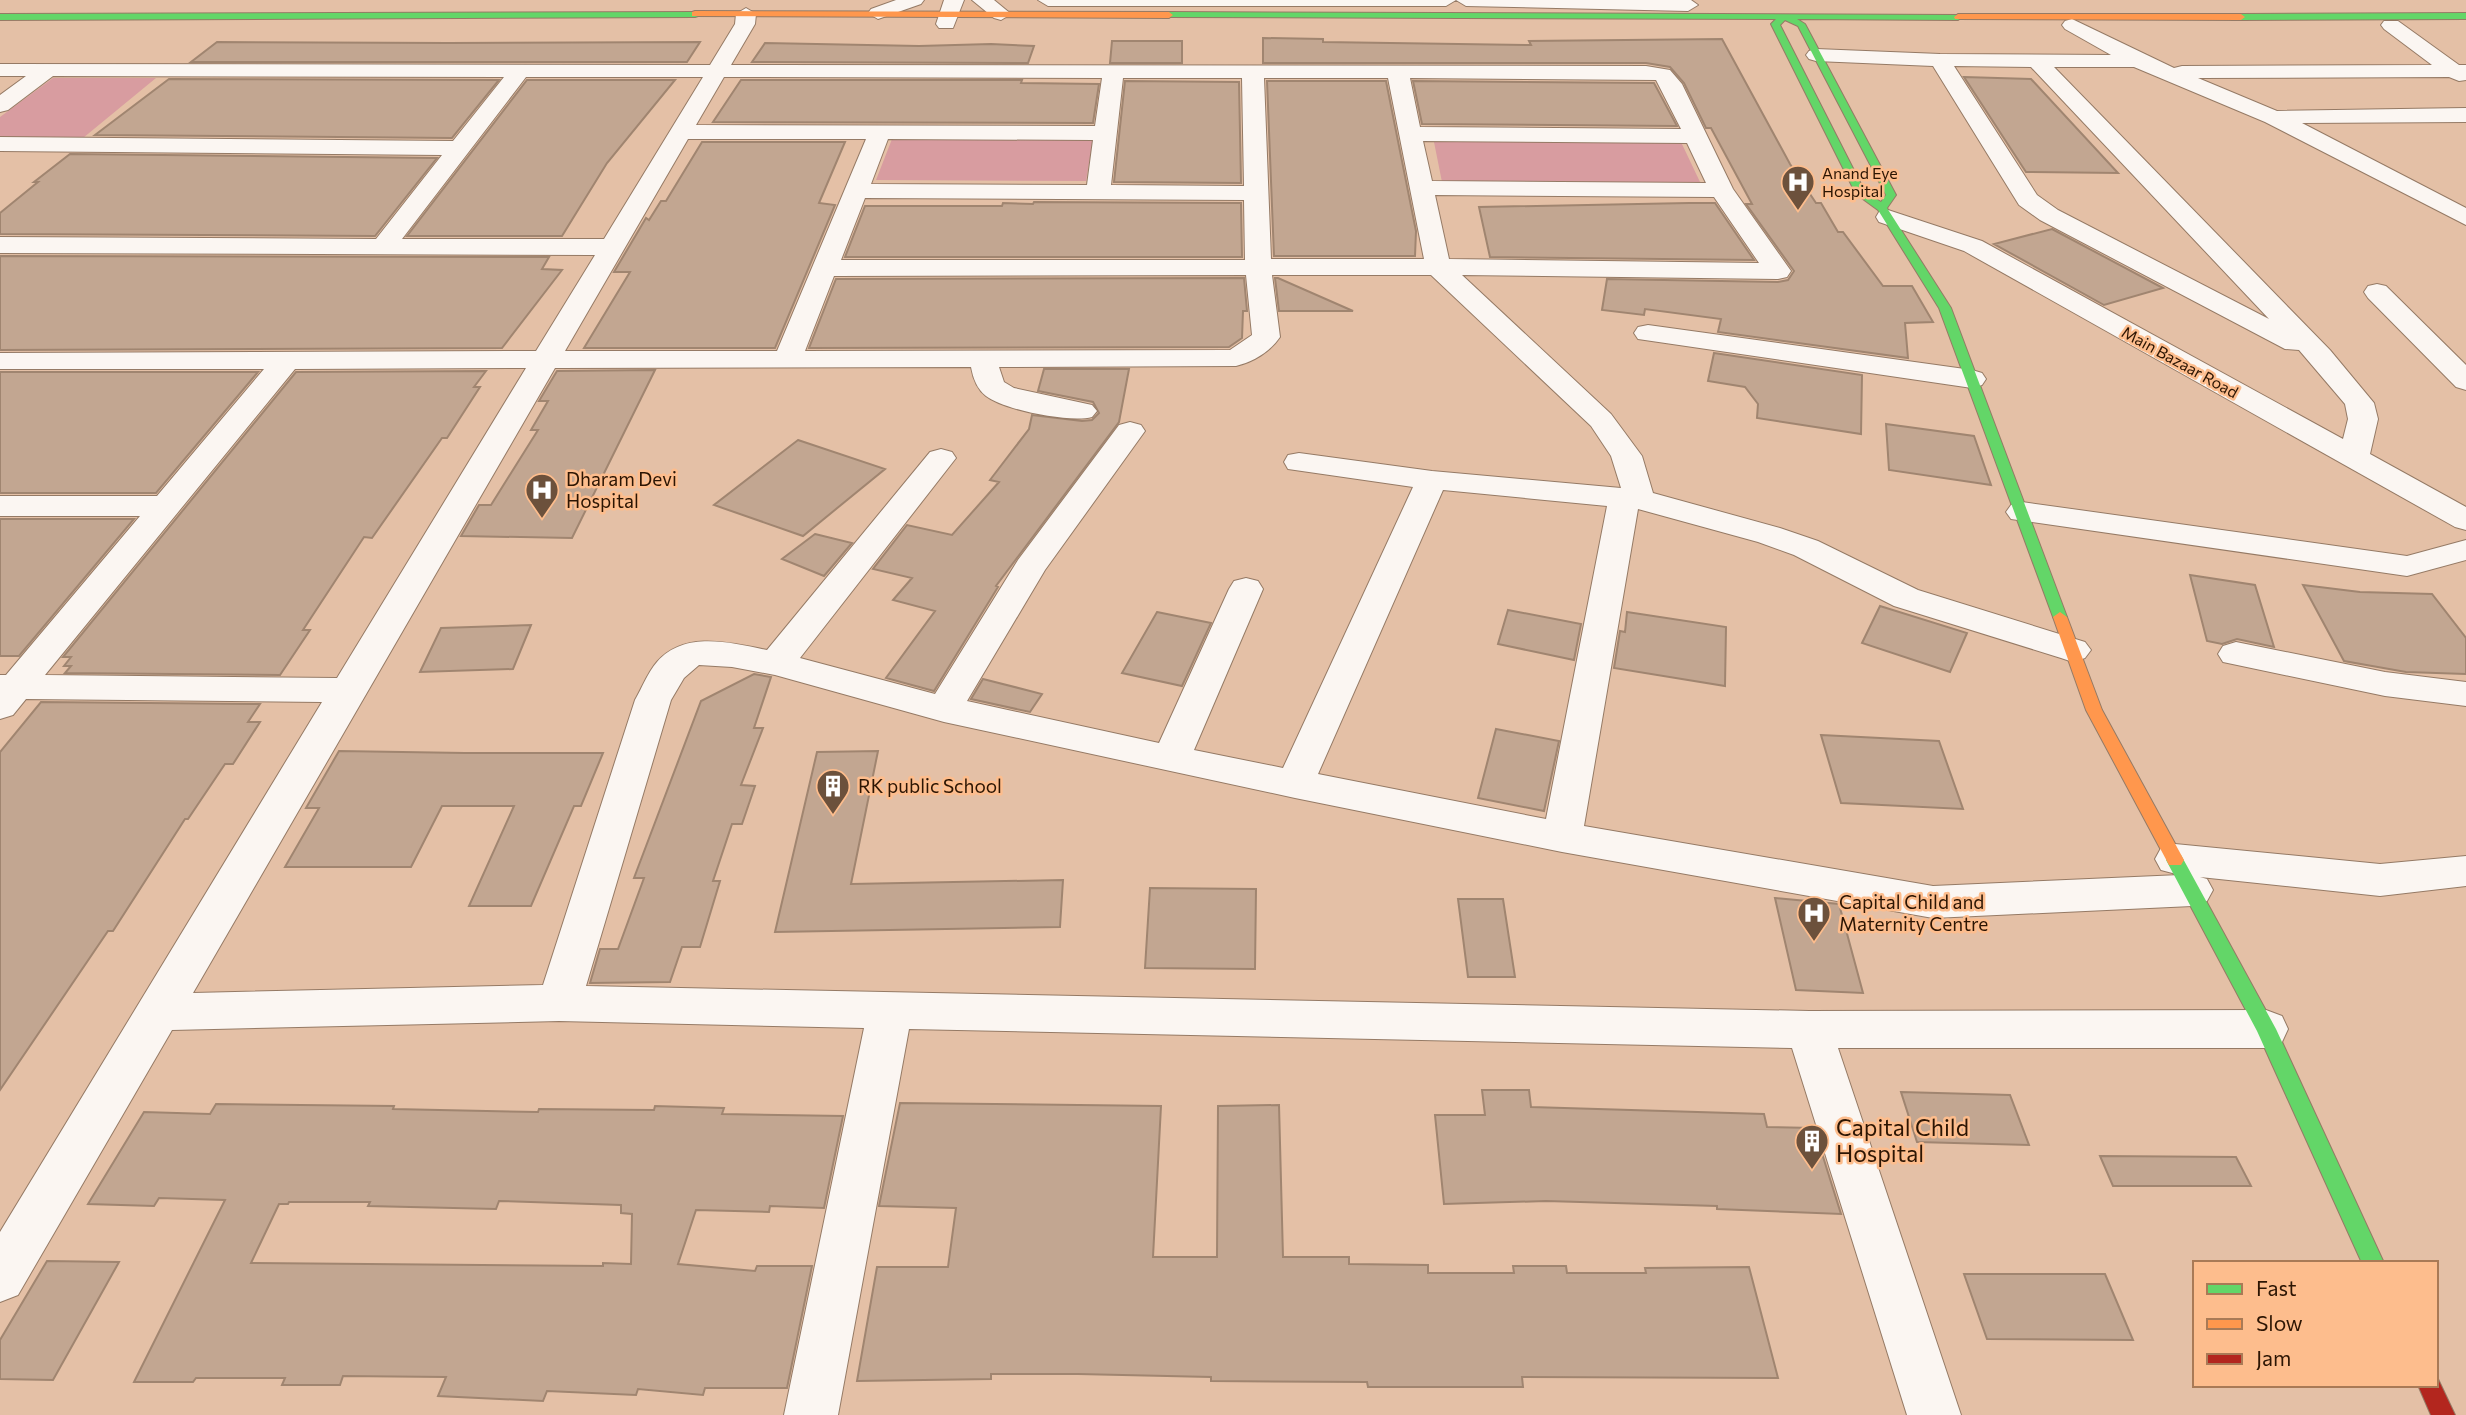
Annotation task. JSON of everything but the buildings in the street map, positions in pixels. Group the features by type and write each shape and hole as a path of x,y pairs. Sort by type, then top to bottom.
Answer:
{"main road":[{"path":"1933,15 1957,0"},
{"path":"1988,0 2002,20"},
{"path":"2014,0 2037,21 2096,17 2466,16"},
{"path":"2036,0 2096,17"},
{"path":"0,17 746,19 950,12 1779,21 1801,24 2002,20"},
{"path":"0,24 746,19 950,12 1779,21 1933,15 2072,24 2466,25"},
{"path":"1779,21 1861,194 1885,213 1945,308 2094,710 2266,1029 2372,1261"},
{"path":"1801,24 1891,195 1885,213"},
{"path":"2430,1387 2443,1415"}],"street":[{"path":"878,13 914,0"},
{"path":"982,0 1001,14"},
{"path":"1048,0 1446,0"},
{"path":"1466,0 1688,5"},
{"path":"0,1278 746,19"},
{"path":"2072,24 2138,61 2273,117 2466,218"},
{"path":"2390,25 2462,74"},
{"path":"1816,55 1940,60 2138,61"},
{"path":"1940,60 2028,200 2049,215 2320,356"},
{"path":"2036,60 2320,356 2359,403 2362,419 2354,460"},
{"path":"0,70 1646,72 1663,74 1671,84 1721,190 1778,271 1438,267 1258,270 825,268"},
{"path":"0,105 48,70"},
{"path":"383,247 520,71"},
{"path":"2163,72 2462,74"},
{"path":"1098,192 1113,73"},
{"path":"0,361 1237,358 1266,337 1258,270 1253,73"},
{"path":"1398,73 1438,267 1601,420 1621,443 1632,468 1631,498 1562,837"},
{"path":"2273,117 2466,115"},
{"path":"681,132 1105,133"},
{"path":"788,360 880,132"},
{"path":"1410,135 1694,136"},
{"path":"0,145 460,148"},
{"path":"1421,188 1721,190"},
{"path":"857,191 1257,193"},
{"path":"2425,196 2466,197"},
{"name":"Main Bazaar Road","path":"1885,213 1973,246 2466,520"},
{"path":"0,245 612,247"},
{"path":"2377,292 2466,381"},
{"path":"1648,332 1972,379"},
{"path":"5,693 166,506 286,360"},
{"path":"984,360 987,377 995,390 1016,398 1082,411"},
{"path":"944,709 1030,567 1130,431"},
{"path":"776,663 941,458"},
{"path":"1298,462 1432,480 1631,498 1769,534 1806,548 1906,598 2073,650"},
{"path":"1295,784 1432,480"},
{"path":"0,506 166,506"},
{"path":"2022,512 2407,566 2466,551"},
{"path":"1171,759 1246,589"},
{"path":"559,1003 653,700 670,670 691,653 732,655 776,663 944,709 1295,784 1562,837 1933,902 2183,875 2380,880 2466,871"},
{"path":"2236,654 2385,684 2466,694"},
{"path":"5,693 347,690"},
{"path":"158,1012 559,1003 1809,1030 2266,1029"},
{"path":"811,1415 890,1010"},
{"path":"1809,1030 1934,1415"}],"shaded area":[{"path":"53,78 156,78 83,138 0,138 0,117"},
{"path":"892,139 1093,140 1086,181 876,180"},
{"path":"1434,142 1681,142 1700,182 1442,182"}],"traffic: fast":[{"path":"0,17 695,14"},
{"path":"1169,15 1958,17"},
{"path":"2241,17 2466,16"},
{"path":"1882,208 1891,195 1801,24 1784,17 1775,24 1861,194 1882,208 1945,308 2060,617"},
{"path":"2175,860 2266,1029 2372,1261"}],"traffic: slow":[{"path":"695,14 1169,15"},
{"path":"1958,17 2241,17"},
{"path":"2060,617 2094,710 2175,860"}],"traffic: jam":[{"path":"2430,1387 2443,1415"}],"place":[{"name":"Anand Eye Hospital","path":"1798,212"},
{"name":"Dharam Devi Hospital","path":"542,520"},
{"name":"RK public School","path":"833,816"},
{"name":"Capital Child and Maternity Centre","path":"1814,943"},
{"name":"Capital Child Hospital","path":"1812,1171"}]}
